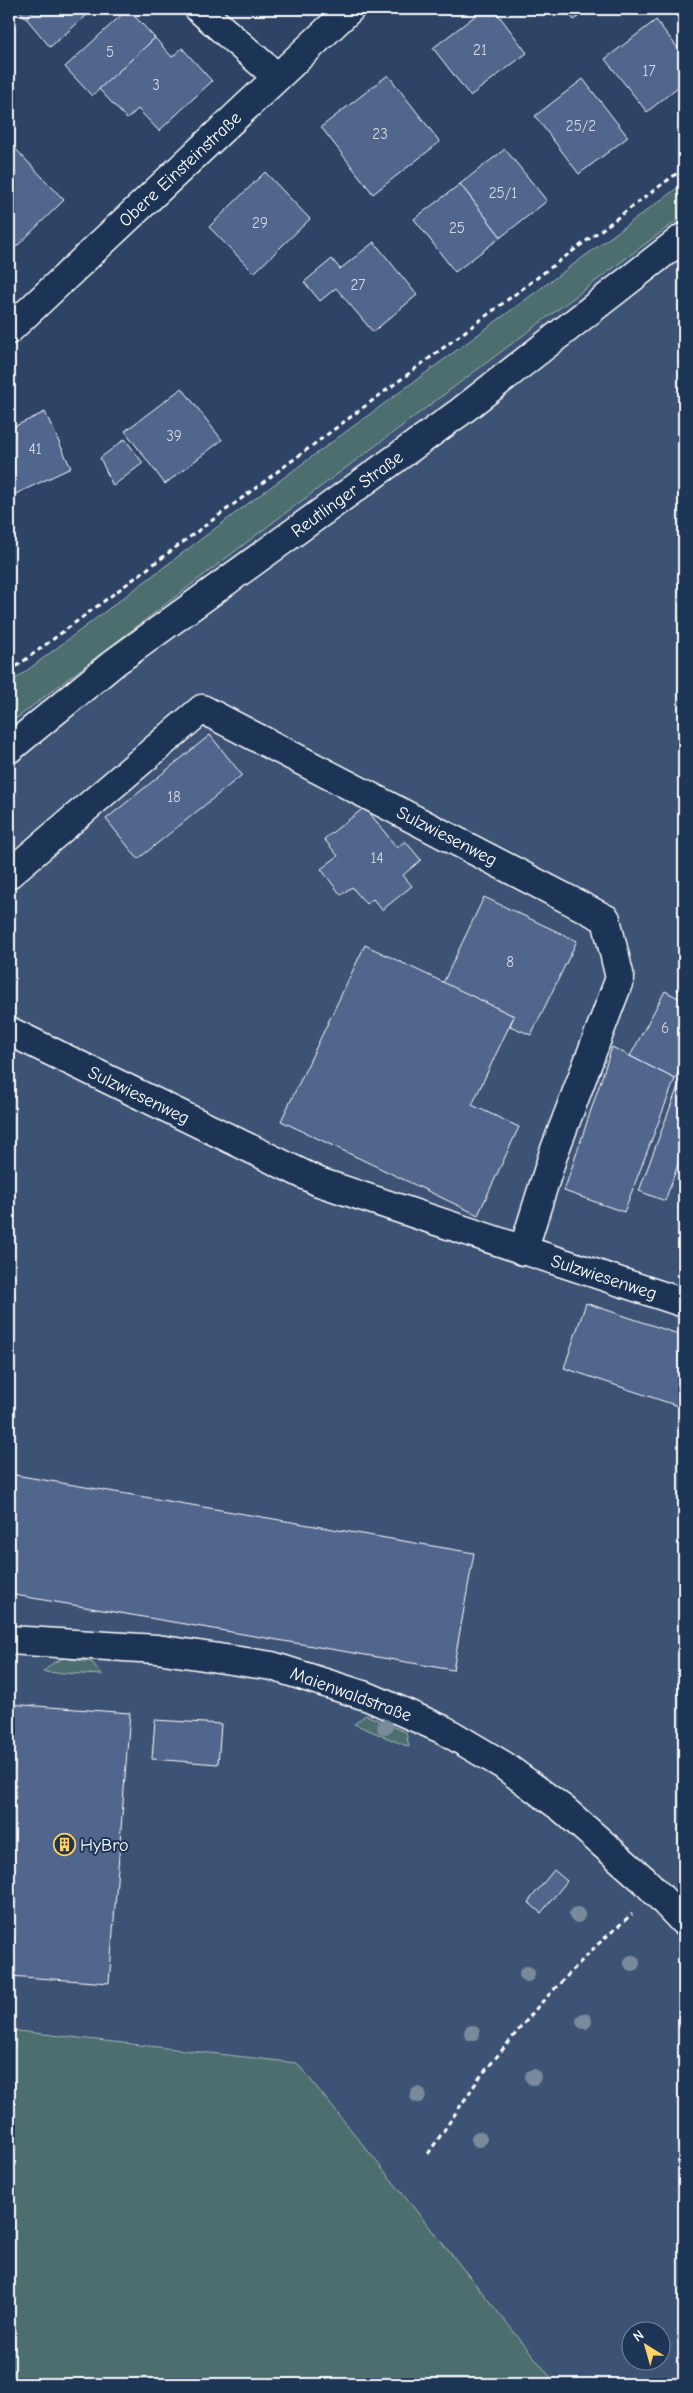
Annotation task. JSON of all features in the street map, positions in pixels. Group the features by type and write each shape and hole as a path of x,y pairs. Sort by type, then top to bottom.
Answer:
{"street":[{"path":"199,9 277,77"},
{"name":"Obere Einsteinstraße","path":"10,326 350,9"},
{"name":"Reutlinger Straße","path":"9,749 115,662 460,412 684,237"},
{"name":"Sulzwiesenweg","path":"9,874 202,708 606,919 620,978 554,1152 524,1251"},
{"name":"Sulzwiesenweg","path":"9,1031 319,1182 684,1303"},
{"name":"Maienwaldstraße","path":"9,1640 157,1649 272,1666 369,1697 444,1730 503,1765 563,1809 655,1891 684,1922"}],"path":[{"path":"9,672 684,168"},
{"path":"428,2154 480,2077 540,2004 596,1946 655,1891"}],"shaded area":[{"path":"684,215 684,2384 556,2384 297,2063 9,2030 9,724 268,526"}],"green space":[{"path":"684,183 684,215 268,526 9,724 9,684 249,503"},
{"path":"64,1658 92,1662 102,1675 43,1672 53,1663"},
{"path":"366,1715 406,1732 409,1747 354,1724"},
{"path":"9,2030 297,2063 556,2384 9,2384"}],"building":[{"path":"18,9 36,9 26,18"},
{"path":"36,9 94,9 50,47 26,18"},
{"path":"128,9 155,38 92,96 65,67"},
{"path":"484,9 494,9 527,53 470,96 433,48"},
{"path":"565,9 588,9 574,20"},
{"path":"656,20 684,56 684,82 647,112 605,59"},
{"path":"155,38 172,57 182,48 212,81 159,131 138,109 127,119 99,89"},
{"path":"388,75 440,142 373,194 321,127"},
{"path":"583,79 628,137 579,174 535,116"},
{"path":"9,142 64,200 13,250 9,246"},
{"path":"505,149 547,201 501,237 460,184"},
{"path":"265,172 310,219 254,273 209,227"},
{"path":"460,184 501,237 455,272 414,219"},
{"path":"374,242 417,295 373,332 336,288 320,301 304,282 332,259 340,269"},
{"path":"182,388 222,440 165,484 125,431"},
{"path":"45,412 71,468 9,497 9,429"},
{"path":"125,439 143,463 113,486 100,458"},
{"path":"210,735 242,775 138,859 106,819"},
{"path":"365,807 397,848 405,841 421,860 403,875 412,886 382,910 373,899 366,904 352,887 341,895 321,869 338,856 324,839"},
{"path":"484,897 577,941 531,1035 510,1026 514,1016 443,983"},
{"path":"365,945 514,1016 472,1105 519,1127 478,1215 281,1121"},
{"path":"684,976 684,994 677,990"},
{"path":"665,991 684,1001 684,1061 675,1079 630,1056"},
{"path":"612,1047 675,1079 624,1212 564,1191"},
{"path":"680,1081 684,1082 684,1147 665,1201 639,1191"},
{"path":"586,1303 684,1336 684,1408 564,1368"},
{"path":"9,1474 474,1553 453,1670 9,1594"},
{"name":"HyBro","path":"9,1704 130,1713 109,1983 9,1976"},
{"path":"155,1720 221,1724 218,1764 152,1759"},
{"path":"554,1870 567,1881 541,1913 528,1902"}],"place":[{"name":"HyBro","path":"64,1845"}]}
